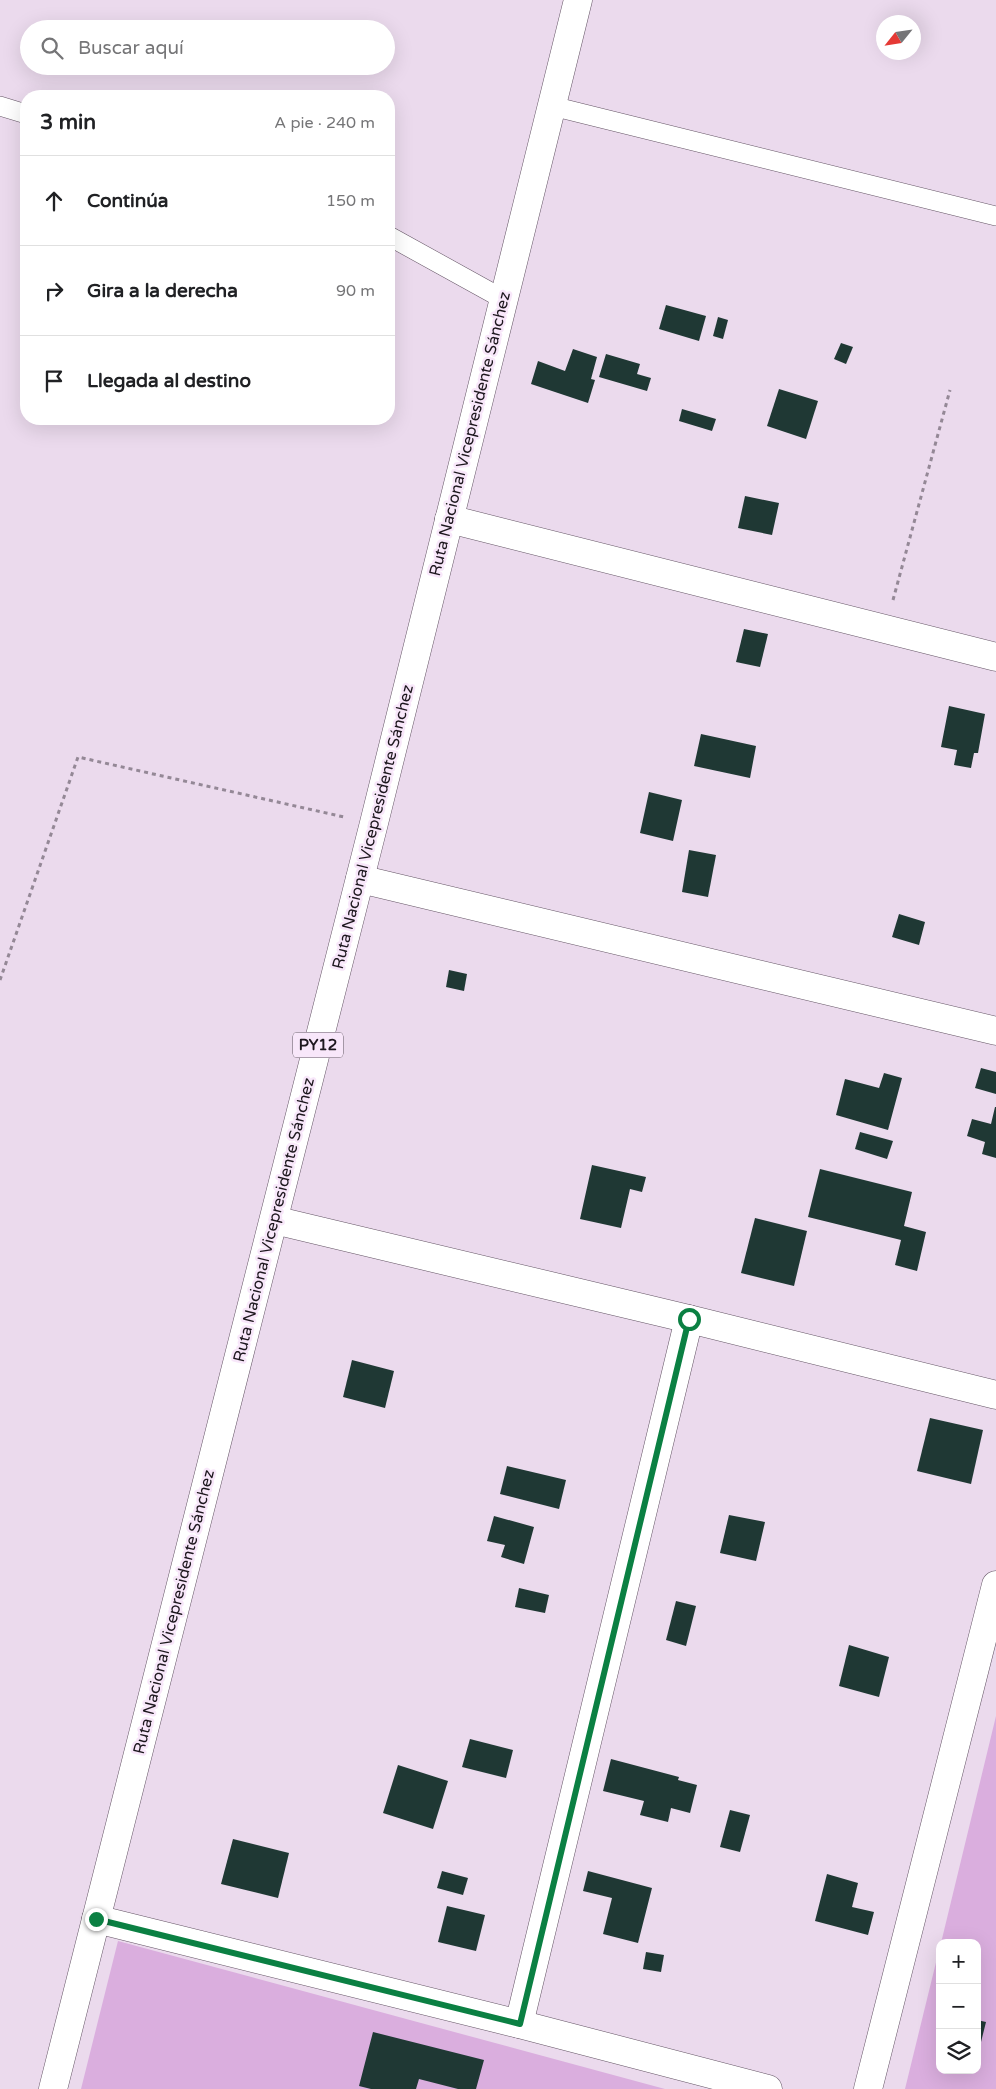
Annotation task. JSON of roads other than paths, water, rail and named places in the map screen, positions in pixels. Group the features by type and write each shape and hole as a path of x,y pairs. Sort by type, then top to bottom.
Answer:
{"main road":[{"name":"Ruta Nacional Vicepresidente Sánchez","path":"53,2089 360,879 578,0"},
{"path":"449,519 996,657"},
{"path":"360,879 996,1031"},
{"path":"274,1220 689,1319 996,1395"},
{"path":"520,2024 689,1319"},
{"path":"868,2089 996,1585"},
{"path":"96,1919 520,2024 768,2089"}],"lane":[{"path":"0,106 20,112"},
{"path":"552,106 996,216"},
{"path":"395,239 503,299"}]}
